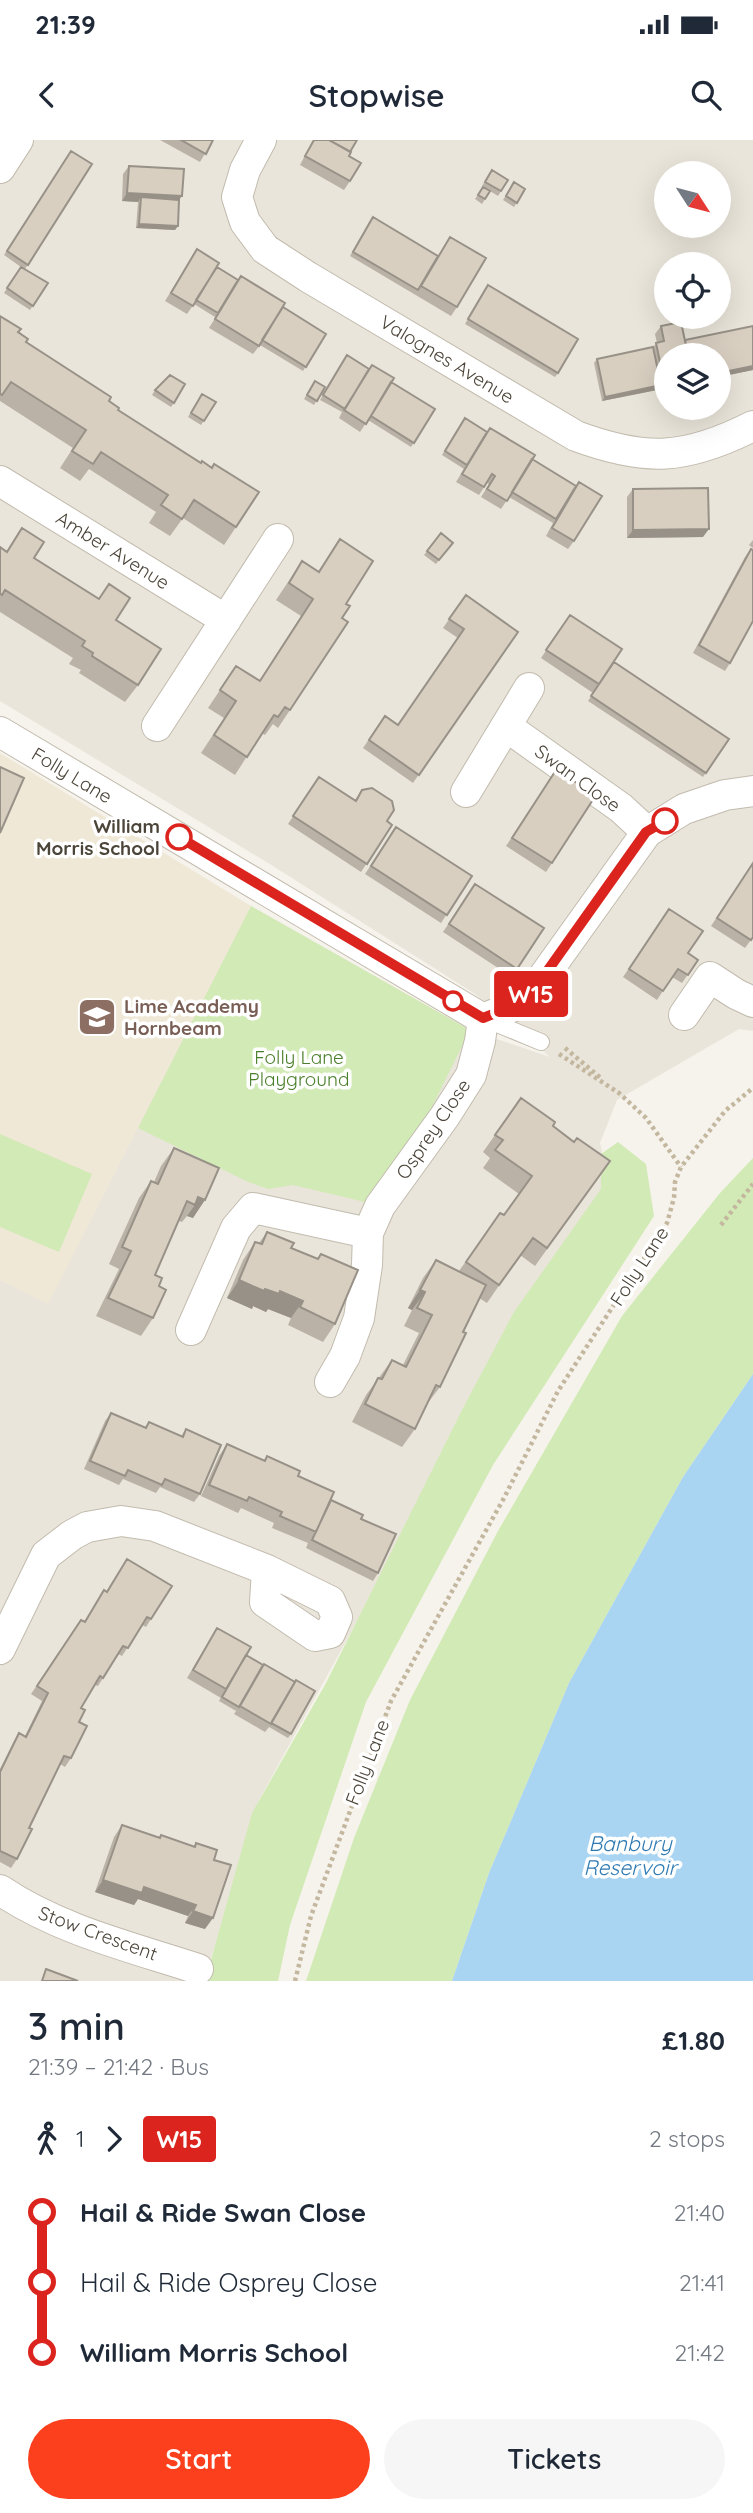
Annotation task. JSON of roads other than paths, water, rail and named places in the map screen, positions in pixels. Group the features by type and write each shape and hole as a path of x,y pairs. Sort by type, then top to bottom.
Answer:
{"street":[{"path":"0,168 18,140"},
{"name":"Valognes Avenue","path":"261,140 245,170 237,197 245,222 265,248 308,277 576,436 603,446 635,453 669,455 710,446 753,426"},
{"name":"Amber Avenue","path":"0,481 226,620"},
{"path":"157,726 278,539"},
{"path":"466,792 529,688"},
{"name":"Swan Close","path":"507,727 621,808 646,832"},
{"name":"Folly Lane","path":"0,732 483,1018"},
{"path":"483,1018 526,1001 646,832 684,809 725,795 753,791"},
{"path":"684,1015 710,977 753,1002"},
{"name":"Osprey Close","path":"330,1382 345,1356 359,1318 367,1265 368,1233 380,1206 471,1075 483,1018"},
{"path":"191,1329 236,1228 253,1209 368,1233"},
{"path":"0,1649 46,1555 87,1527 121,1521 155,1526 267,1570"},
{"name":"Stow Crescent","path":"0,1889 57,1922 198,1969"}],"lane":[{"name":"Folly Lane","path":"483,1018 549,1042"}],"water":[{"name":"Banbury Reservoir","path":"753,1374 753,1981 452,1981 489,1873 569,1683 683,1477"}],"place":[{"name":"William Morris School","path":"179,837"},
{"name":"Lime Academy Hornbeam","path":"97,1017"}],"park label":[{"name":"Folly Lane Playground","path":"299,1068"}]}
